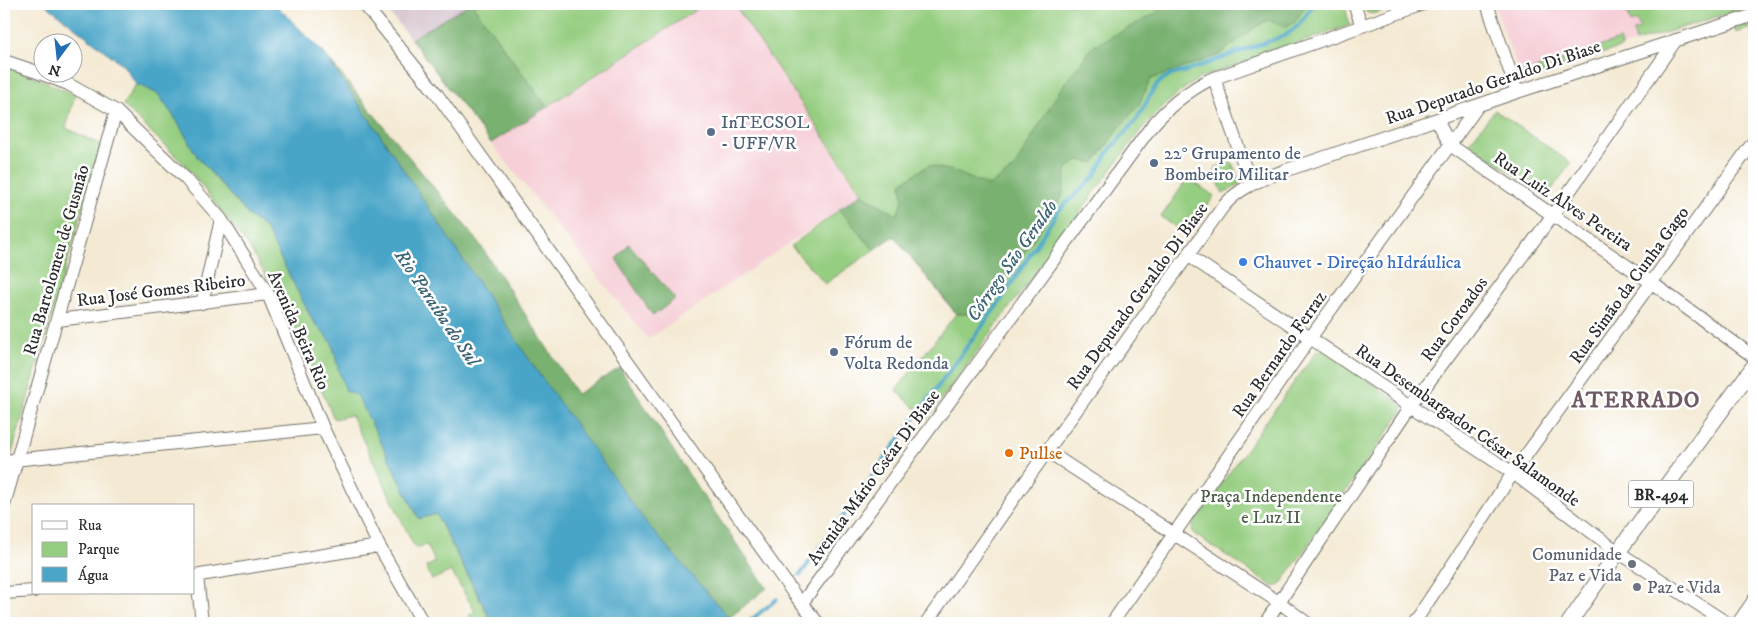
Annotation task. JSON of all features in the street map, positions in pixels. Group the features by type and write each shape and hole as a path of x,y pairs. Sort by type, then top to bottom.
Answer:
{"main road":[{"name":"BR-494","path":"1569,623 1618,552 1754,366"}],"street":[{"path":"364,4 436,92 775,568 818,623"},
{"path":"1354,4 1362,26"},
{"name":"Avenida Mário Cséar Di Biase","path":"798,599 1151,127 1166,111 1184,96 1214,78 1424,4"},
{"path":"1487,4 1517,92"},
{"name":"Rua Deputado Geraldo Di Biase","path":"926,623 1046,451 1225,204 1233,196 1251,185 1290,169 1754,14"},
{"name":"Rua Coroados","path":"1265,623 1411,406 1552,216 1676,40"},
{"name":"Avenida Beira Rio","path":"4,62 34,70 68,84 116,111 186,179 221,220 268,294 323,428 379,546 423,623"},
{"path":"1214,78 1251,185"},
{"name":"Rua Bernardo Ferraz","path":"1112,623 1312,337 1478,106"},
{"name":"Rua Bartolomeu de Gusmão","path":"4,505 116,111"},
{"path":"1437,120 1450,145"},
{"name":"Rua Simão da Cunha Gago","path":"1414,623 1513,473 1754,141"},
{"name":"Rua Luiz Alves Pereira","path":"1450,145 1652,283 1754,357"},
{"path":"202,303 221,220"},
{"name":"Rua Desembargador César Salamonde","path":"1189,256 1513,473 1618,552 1727,623"},
{"name":"Rua José Gomes Ribeiro","path":"58,320 268,294"},
{"path":"4,461 323,428"},
{"path":"1046,451 1280,603 1307,623"},
{"path":"202,623 195,576 379,546"},
{"path":"4,593 32,590"},
{"path":"1738,623 1754,600"}],"shaded area":[{"path":"382,4 470,4 411,39"},
{"path":"705,4 734,4 862,194 648,339 491,143"},
{"path":"1494,4 1754,4 1754,5 1521,80"}],"green space":[{"path":"470,4 705,4 491,143 411,39"},
{"path":"472,4 547,107 491,143 411,39"},
{"path":"734,4 1344,4 1350,25 1200,78 1168,102 1140,131 927,419 896,390 956,314 894,236 825,284 791,246 862,193"},
{"path":"1166,4 1306,4 1295,22 1285,27 1268,20 1254,28 1219,55 1151,79 1138,106 1119,128 1094,163 1079,160 1067,168 1062,197 1013,269 979,314 957,314 894,236 874,250 839,209 862,194 897,215 903,200 901,183 929,165 953,171 989,186 1014,168 1060,90 1093,46 1153,15"},
{"path":"1360,4 1380,4 1382,11 1369,13"},
{"path":"1648,4 1754,5 1636,42 1633,31 1640,29 1637,21 1630,23 1627,11"},
{"path":"1754,21 1754,27 1736,33 1734,28"},
{"path":"1619,40 1622,47 1521,80 1519,75"},
{"path":"322,51 477,240 577,394 620,368 691,478 767,588 729,618 647,524 611,476 534,367 379,133"},
{"path":"4,67 32,76 32,82 46,82 75,95 66,128 101,145 11,456 4,456"},
{"path":"136,84 158,94 177,121 198,158 248,215 265,228 313,321 332,343 339,372 357,394 419,519 436,514 489,618 480,623 472,623 469,615 475,611 451,571 432,580 426,567 435,562 427,545 415,548 351,415 334,419 295,327 249,247 187,167 123,105"},
{"path":"1495,110 1571,163 1546,197 1469,143"},
{"path":"1232,162 1240,184 1223,194 1215,174 1216,167"},
{"path":"1188,178 1214,196 1186,234 1161,217"},
{"path":"629,244 675,299 653,316 616,259"},
{"name":"Praça Independente e Luz II","path":"1323,349 1403,405 1402,411 1280,585 1274,587 1194,534 1192,529 1194,522 1316,352"}],"water":[{"name":"Rio Paraíba do Sul","path":"45,4 272,4 278,7 322,51 379,133 534,367 647,524 729,618 750,623 493,623 436,514 419,519 357,395 346,391 332,343 313,321 265,228 248,215 198,158 177,121 158,94 136,84 123,65"}],"waterway":[{"name":"Córrego São Geraldo","path":"800,575 999,303 1058,211 1095,176 1109,151 1137,119 1155,87 1163,79 1171,75 1286,35 1299,25 1314,4"},
{"name":"Córrego São Geraldo","path":"747,623 777,599"}],"place":[{"name":"InTECSOL - UFF/VR","path":"711,132"},
{"name":"22° Grupamento de Bombeiro Militar","path":"1154,163"},
{"name":"Chauvet - Direção hIdráulica","path":"1243,262"},
{"name":"Fórum de Volta Redonda","path":"834,352"},
{"name":"Pullse","path":"1009,453"},
{"name":"Comunidade Paz e Vida","path":"1632,564"},
{"name":"Paz e Vida","path":"1637,587"}],"district":[{"name":"ATERRADO","path":"1636,399"}]}
